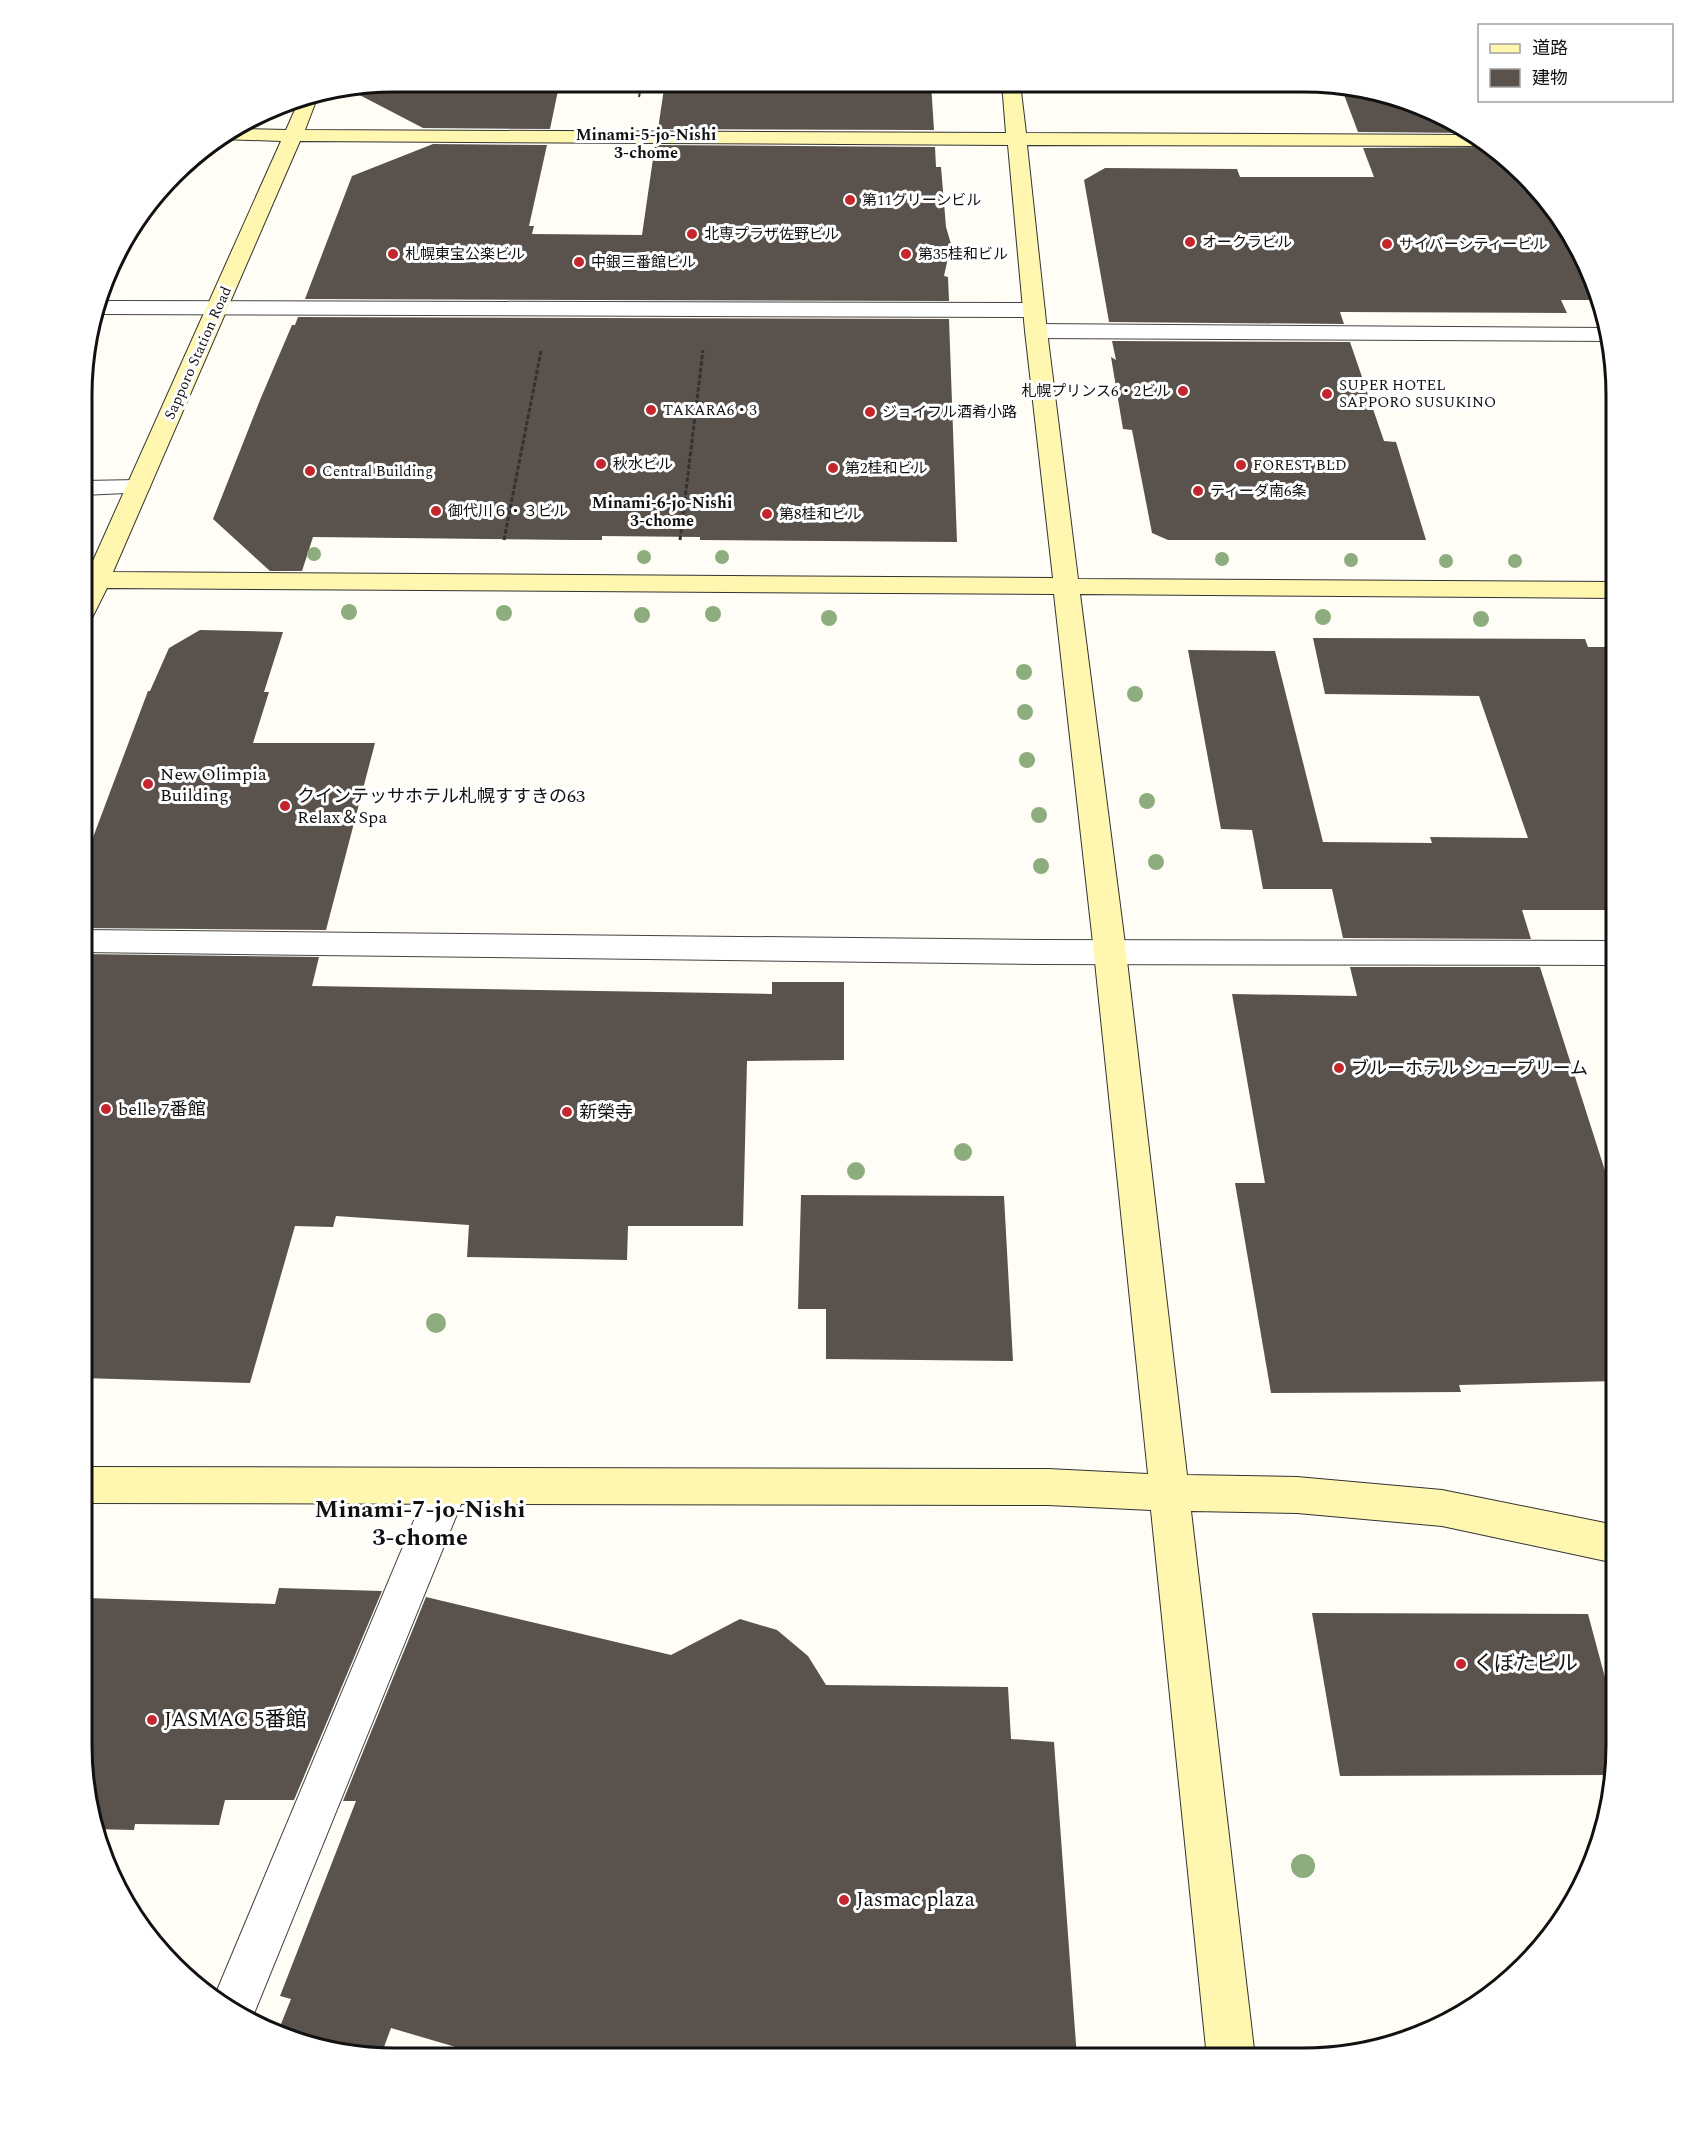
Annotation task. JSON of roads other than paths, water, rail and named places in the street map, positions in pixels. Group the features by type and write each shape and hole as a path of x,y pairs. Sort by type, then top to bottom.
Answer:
{"street":[{"path":"1012,92 1035,321 1110,952 1230,2049"},
{"name":"Sapporo Station Road","path":"92,576 138,488 306,105"},
{"path":"238,135 1468,141"},
{"path":"105,308 1035,321 1600,335"},
{"path":"92,488 138,488"},
{"path":"92,580 1606,590"},
{"path":"92,941 1110,952 1606,953"},
{"path":"92,1485 448,1488 1048,1487 1168,1493 1296,1495 1442,1508 1606,1542"},
{"path":"235,2003 448,1488"}],"place":[{"name":"第11グリーンビル","path":"850,200"},
{"name":"北専プラザ佐野ビル","path":"692,234"},
{"name":"オークラビル","path":"1190,242"},
{"name":"サイバーシティービル","path":"1387,244"},
{"name":"札幌東宝公楽ビル","path":"393,254"},
{"name":"第35桂和ビル","path":"906,254"},
{"name":"中銀三番館ビル","path":"579,262"},
{"name":"札幌プリンス6・2ビル","path":"1183,391"},
{"name":"SUPER HOTEL SAPPORO SUSUKINO","path":"1327,394"},
{"name":"TAKARA6・3","path":"651,410"},
{"name":"ジョイフル酒肴小路","path":"870,412"},
{"name":"秋水ビル","path":"601,464"},
{"name":"FOREST BLD","path":"1241,465"},
{"name":"第2桂和ビル","path":"833,468"},
{"name":"Central Building","path":"310,471"},
{"name":"ティーダ南6条","path":"1198,491"},
{"name":"御代川６・３ビル","path":"436,511"},
{"name":"第8桂和ビル","path":"767,514"},
{"name":"New Olimpia Building","path":"148,784"},
{"name":"クインテッサホテル札幌すすきの63 Relax＆Spa","path":"285,806"},
{"name":"ブルーホテル シュープリーム","path":"1339,1068"},
{"name":"belle 7番館","path":"106,1109"},
{"name":"新榮寺","path":"567,1112"},
{"name":"くぼたビル","path":"1461,1664"},
{"name":"JASMAC 5番館","path":"152,1720"},
{"name":"Jasmac plaza","path":"844,1900"}],"district":[{"name":"Minami-5-jo-Nishi 3-chome","path":"646,144"},
{"name":"Minami-6-jo-Nishi 3-chome","path":"662,512"},
{"name":"Minami-7-jo-Nishi 3-chome","path":"420,1524"}]}
